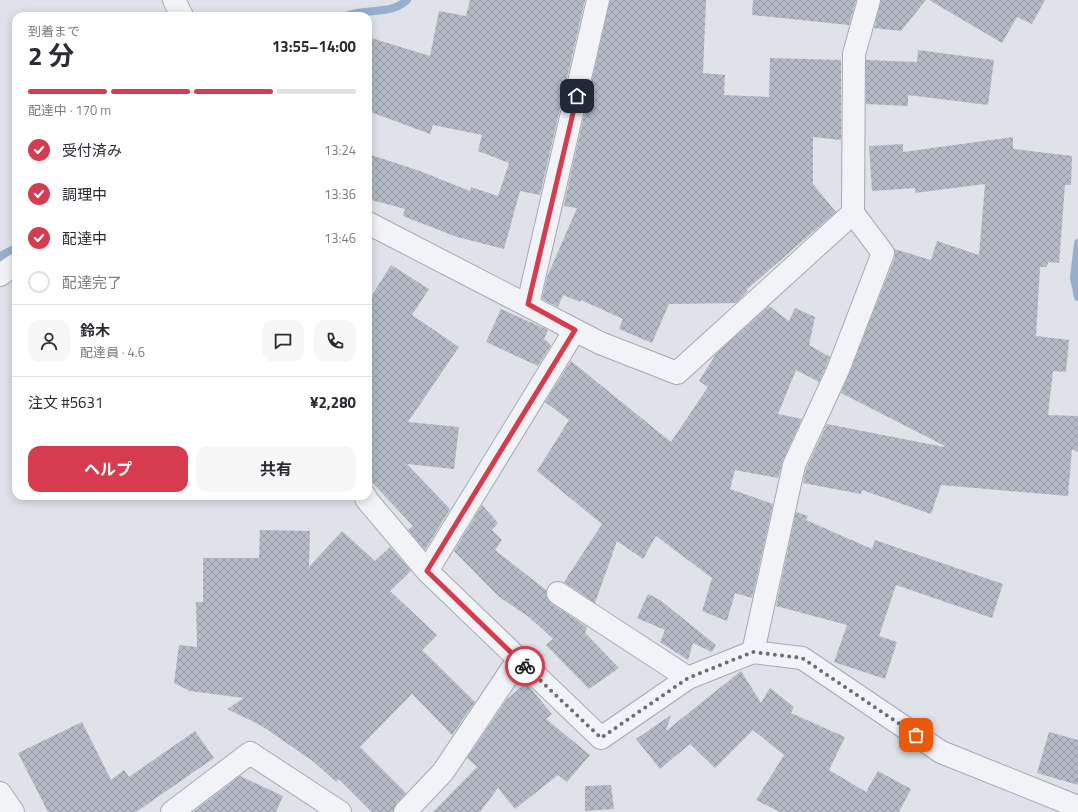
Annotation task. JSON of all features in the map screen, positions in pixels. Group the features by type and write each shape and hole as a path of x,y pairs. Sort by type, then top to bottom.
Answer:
{"street":[{"path":"528,304 598,0"},
{"path":"753,652 794,465 838,370 882,253 853,213 854,54 869,0"},
{"path":"372,225 528,304 600,343 677,373 853,213"},
{"path":"0,275 12,267"},
{"path":"427,571 575,330"},
{"path":"367,500 427,571 601,738 688,678 753,652 802,658 941,752 1078,807"},
{"path":"558,593 688,678"},
{"path":"405,812 443,772 518,660"},
{"path":"172,812 250,753 340,812"},
{"path":"0,793 14,812"}],"building":[{"path":"470,0 585,0 540,195 520,191 504,249 457,237 403,216 405,209 372,200 372,155 420,171 470,191 471,187 498,196 509,163 478,151 482,135 433,125 430,134 372,112 372,38 430,56 439,11 466,16"},
{"path":"610,0 706,0 703,73 725,75 724,95 769,97 770,58 841,60 841,140 813,137 813,184 836,212 746,290 748,291 736,303 669,304 652,343 619,329 623,319 581,300 580,302 563,295 558,307 542,299 547,277 577,208 564,206"},
{"path":"753,0 856,0 849,25 752,15"},
{"path":"881,0 926,0 901,31 874,28"},
{"path":"929,0 1045,0 1032,24 1017,17 1002,43"},
{"path":"918,50 994,60 988,105 908,95 908,106 866,104 866,60 917,62"},
{"path":"1013,137 1013,149 1072,156 1071,185 1065,185 1059,263 1049,262 1046,267 1040,267 1036,336 1069,340 1066,372 1053,371 1048,415 1078,416 1078,452 1072,449 1068,496 941,485 931,514 862,490 861,494 803,483 806,469 827,424 945,446 841,393 895,257 894,249 931,260 937,241 979,255 985,184 915,193 915,188 872,191 869,146 903,144 903,152"},
{"path":"391,265 429,289 412,315 459,347 408,422 459,427 454,469 407,464 450,509 425,550 408,530 413,526 372,482 372,296"},
{"path":"769,306 789,321 795,308 815,317 809,345 830,357 819,382 796,370 778,414 802,419 783,460 778,478 735,470 730,489 773,504 752,598 735,593 727,621 702,611 712,578 656,536 643,559 617,541 595,603 564,582 602,524 537,471 569,420 545,402 571,361 671,442 708,387 699,381 716,354"},
{"path":"501,309 548,330 544,339 551,345 538,366 486,342"},
{"path":"482,505 498,523 492,530 502,540 495,550 546,590 547,598 551,603 587,627 585,633 619,668 589,689 546,645 553,639 529,617 498,596 454,551"},
{"path":"796,512 808,516 806,520 872,549 875,540 1003,584 992,618 896,585 879,636 897,642 885,679 834,662 847,625 776,606"},
{"path":"260,530 310,531 309,567 342,531 375,561 390,547 411,571 390,591 437,635 422,650 475,702 452,735 412,694 360,747 406,793 396,804 393,812 372,812 339,779 336,782 314,762 262,726 227,709 244,698 190,691 174,683 179,645 197,647 196,602 203,602 203,558 259,558"},
{"path":"648,594 660,600 716,645 712,652 693,643 688,660 660,642 665,630 637,618"},
{"path":"741,671 761,703 770,688 794,707 791,713 845,737 829,770 866,792 878,771 911,789 899,812 780,812 756,800 784,755 753,730 715,768 690,744 660,769 636,739 671,715 666,731"},
{"path":"526,683 552,714 546,719 590,755 567,782 558,775 515,809 498,788 480,812 433,812 477,767 467,758 507,699"},
{"path":"82,722 111,780 124,770 129,777 195,731 214,758 136,812 48,812 18,753"},
{"path":"1049,732 1078,740 1078,785 1037,773"},
{"path":"240,776 283,796 276,812 193,812"},
{"path":"611,785 614,809 585,811 585,786"}],"waterway":[{"path":"361,12 394,8 407,0"},
{"path":"1078,243 1074,278 1078,297"},
{"path":"0,256 12,250"}],"way so far":[{"path":"525,666 601,738 688,678 753,652 802,658 916,735"}],"route":[{"path":"525,666 427,571 575,330 528,304 577,96"}]}
